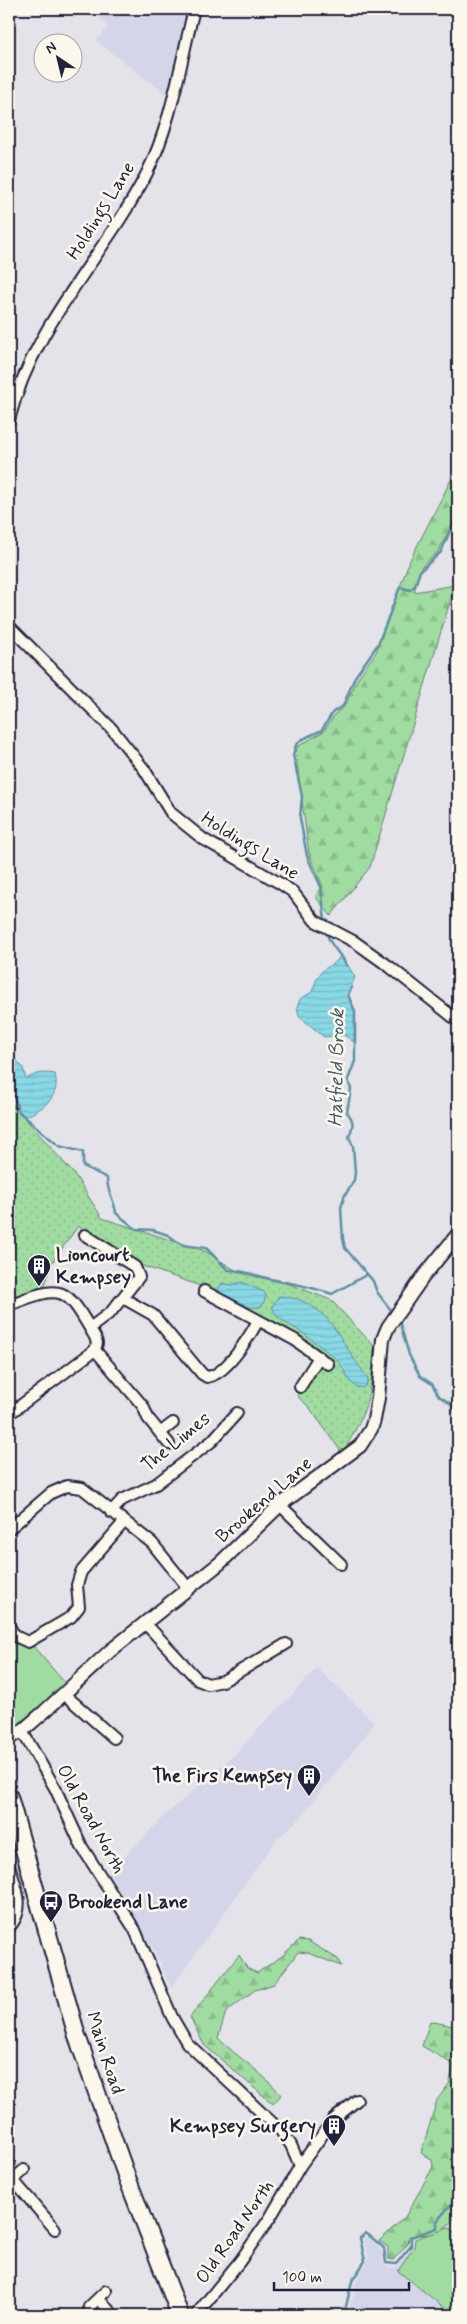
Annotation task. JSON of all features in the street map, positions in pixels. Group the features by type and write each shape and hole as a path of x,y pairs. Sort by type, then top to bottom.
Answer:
{"main road":[{"name":"Main Road","path":"10,1806 80,2044 126,2175 180,2315"}],"street":[{"name":"Holdings Lane","path":"9,420 22,379 47,327 128,206 155,154 167,121 194,9"},
{"name":"Holdings Lane","path":"9,626 112,729 144,769 166,806 183,824 202,839 293,892 314,921 343,935 390,967 458,1021"},
{"path":"85,1234 137,1269 139,1277 101,1322 90,1328"},
{"name":"Brookend Lane","path":"9,1738 22,1730 64,1694 110,1651 220,1563 280,1505 364,1442 371,1429 375,1412 383,1339 388,1327 423,1277 458,1234"},
{"path":"9,1305 43,1292 60,1292 73,1302 90,1328 97,1343 95,1350 9,1414"},
{"path":"204,1292 295,1340 328,1364"},
{"path":"123,1298 154,1315 202,1374 207,1377 220,1372 246,1341 258,1321"},
{"path":"95,1350 143,1406 148,1418 169,1444"},
{"path":"300,1387 319,1357"},
{"name":"The Limes","path":"111,1512 122,1500 156,1484 212,1441 237,1413"},
{"path":"160,1433 173,1422"},
{"path":"9,1529 51,1493 67,1486 82,1488 152,1543 189,1589"},
{"path":"280,1505 341,1564"},
{"path":"9,1626 15,1636 28,1642 71,1617 79,1607 76,1585 81,1572 124,1522"},
{"path":"145,1623 198,1680 208,1684 223,1681 286,1644"},
{"path":"64,1694 114,1738"},
{"name":"Old Road North","path":"22,1730 55,1788 82,1847 135,1930 172,2017 187,2043 281,2131 291,2145 300,2166"},
{"path":"9,1865 20,1905 17,1919 9,1928"},
{"name":"Old Road North","path":"196,2315 240,2261 270,2218 300,2166 333,2120 357,2100"},
{"path":"24,2170 11,2182 56,2229"},
{"path":"89,2307 106,2291"},
{"path":"98,2299 113,2315"}],"shaded area":[{"path":"92,9 190,9 170,97 96,41 108,27"},
{"path":"317,1668 375,1723 301,1817 276,1840 171,1988 157,1956 108,1874 164,1816 232,1757"},
{"path":"448,2227 458,2235 458,2300 449,2315 347,2315 356,2281 369,2258 363,2240 367,2237 382,2251 383,2264 389,2268 396,2267 414,2247 415,2239"}],"green space":[{"path":"458,466 458,513 438,552 421,567 414,592 455,585 370,867 331,916 315,896 323,887 309,854 296,756 297,747 324,731 335,714 344,707 358,678 376,652 409,562"},
{"path":"9,1100 75,1175 102,1218 205,1251 240,1273 289,1284 331,1300 374,1346 372,1377 367,1402 363,1414 342,1453 309,1407 297,1396 323,1358 206,1288 137,1264 78,1226 51,1264 45,1285 9,1300"},
{"path":"14,1644 33,1646 66,1684 29,1719 9,1730 9,1648"},
{"path":"299,1940 308,1941 338,1959 341,1966 308,1953 298,1952 274,1984 255,1990 226,2012 218,2038 267,2080 281,2095 273,2104 204,2045 190,2017 239,1955 247,1968 257,1973 282,1956"},
{"path":"430,2021 452,2026 458,2032 458,2212 448,2225 438,2232 409,2236 408,2244 393,2260 388,2259 388,2247 379,2241 405,2217 433,2167 432,2160 421,2153 437,2100 449,2084 454,2065 422,2046"},
{"path":"448,2227 458,2235 458,2300 451,2313 398,2271 414,2247 415,2239"}],"water":[{"path":"341,954 355,977 348,995 355,1011 354,1042 344,1035 324,1037 299,1016 297,1007 300,999 312,992 317,978 323,970 337,961"},
{"path":"9,1051 23,1068 26,1079 33,1075 55,1074 56,1089 49,1101 39,1110 25,1117 16,1104 13,1095"},
{"path":"241,1282 264,1292 266,1296 262,1306 251,1307 238,1304 218,1290 222,1283 232,1285"},
{"path":"279,1296 296,1299 310,1305 331,1323 365,1374 368,1380 366,1385 362,1388 353,1384 335,1358 278,1316 272,1307"}],"waterway":[{"name":"Hatfield Brook","path":"325,920 321,887 307,856 300,818 302,796 293,755 296,745 301,740 322,730 333,712 343,706 355,677 378,644 400,587 410,590 415,586 420,571 441,552 458,512"},
{"name":"Hatfield Brook","path":"327,934 347,966"},
{"name":"Hatfield Brook","path":"351,988 348,995 355,1011 355,1061 348,1080 351,1089 347,1112 352,1121 349,1137 353,1146 355,1172 354,1180 344,1197 341,1208 343,1239 345,1248 373,1281 377,1292 393,1313"},
{"path":"14,1096 19,1112 59,1146 83,1152 83,1166 107,1178 108,1188 116,1213 136,1229 153,1230 168,1235 182,1245 206,1248 228,1270 244,1272 332,1294 366,1275"},
{"name":"Hatfield Brook","path":"399,1320 409,1355 420,1376 432,1384 439,1396 451,1404 458,1416"},
{"name":"Hatfield Brook","path":"344,2315 352,2281 365,2261 360,2238 366,2233 384,2248 386,2263 396,2264 411,2246 411,2237 437,2228 437,2221 458,2196"}],"place":[{"name":"Lioncourt Kempsey","path":"39,1287"},
{"name":"The Firs Kempsey","path":"309,1797"},
{"name":"Brookend Lane","path":"51,1923"},
{"name":"Kempsey Surgery","path":"334,2147"}]}
